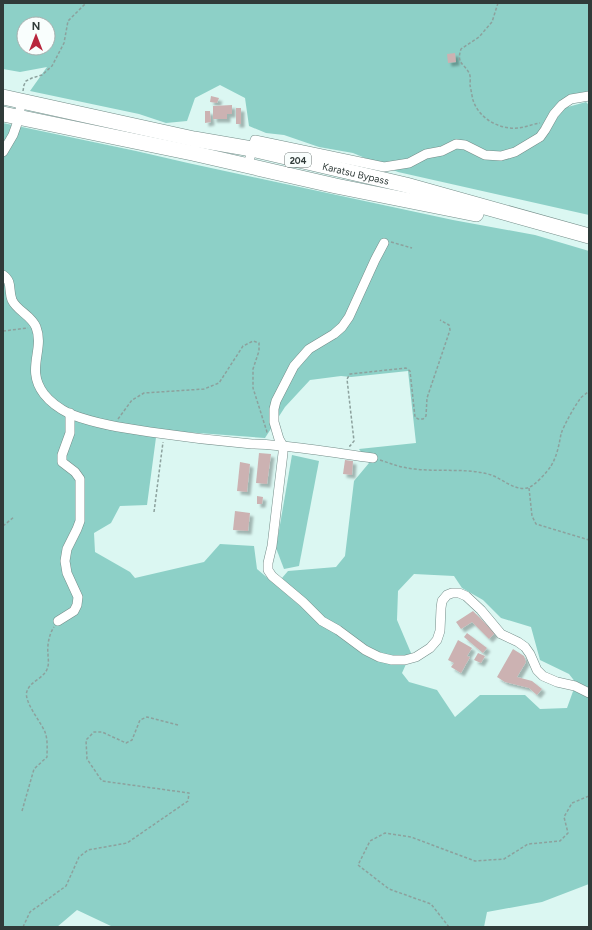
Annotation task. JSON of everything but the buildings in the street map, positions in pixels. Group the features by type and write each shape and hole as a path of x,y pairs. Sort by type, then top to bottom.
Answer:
{"highway":[{"name":"Karatsu Bypass","path":"3,97 194,139 252,149 406,185 589,237"},
{"name":"Karatsu Bypass","path":"3,114 176,150 336,186 589,237"}],"street":[{"path":"248,166 255,140 384,167 409,163 426,154 442,151 456,144 465,145 485,155 501,156 515,152 540,136 554,114 562,105 571,99 589,96"},
{"path":"3,152 13,135 19,118 21,101"},
{"path":"384,243 374,260 349,318 334,334 309,349 294,366 276,401 274,409 274,422 283,453 268,570 272,576 303,602 322,621 338,630 365,650 380,657 392,660 405,660 416,657 430,648 437,640 440,632 442,601 452,593 459,593 466,596 482,610 501,634 525,647 537,670 543,676 557,682 575,686 589,693"},
{"path":"3,275 9,282 12,299 15,304 31,319 36,327 38,337 35,376 37,383 44,394 57,406 70,414 113,426 164,434 251,444 281,442 331,453 372,458"},
{"path":"58,621 74,611 77,605 78,597 67,573 65,561 67,549 80,521 80,479 75,472 62,462 62,455 70,433 70,414"}],"path":[{"path":"21,101 26,81 42,75 52,66 64,43 68,21 86,3"},
{"path":"498,3 492,22 479,37 461,49 459,54 460,63 470,74 470,87 474,102 481,114 495,124 505,128 519,128 539,123 548,123"},
{"path":"384,243 391,242 412,248"},
{"path":"331,453 334,449 350,446 354,441 347,379 350,374 406,368 410,371 415,417 418,420 423,419 426,416 427,398 450,330 449,325 440,320"},
{"path":"3,331 36,327"},
{"path":"113,426 132,400 144,393 204,389 219,384 243,346 253,341 260,343 260,351 253,369 253,388 268,432 281,442"},
{"path":"372,458 398,467 442,471 462,470 490,474 514,487 522,489 529,488 534,485 551,466 557,453 565,424 580,399 589,391"},
{"path":"154,512 164,434"},
{"path":"529,488 532,516 536,524 589,540"},
{"path":"3,526 14,517"},
{"path":"22,811 34,769 47,757 48,743 46,733 27,699 26,692 32,684 46,673 51,631 58,621"},
{"path":"23,927 30,912 66,886 79,857 88,850 127,843 188,801 189,793 102,781 87,758 86,740 94,732 102,732 126,743 132,740 140,720 148,717 178,725"},
{"path":"449,927 432,904 389,889 358,865 370,841 385,833 411,837 475,861 504,858 528,844 560,841 568,833 564,817 572,803 589,796"}],"shaded area":[{"path":"3,3 589,3 589,92 560,101 539,134 540,143 564,108 586,102 589,105 589,215 398,172 353,153 319,147 284,135 266,133 249,126 245,98 220,85 195,98 187,121 166,123 139,114 30,91 47,67 20,72 3,69"},
{"path":"3,123 453,220 535,235 589,251 589,884 542,902 487,912 484,927 113,927 77,910 57,927 3,927","holes":["408,371 416,443 359,449 369,463 354,481 345,556 336,567 288,571 282,578 319,622 257,569 254,546 220,544 204,562 135,578 130,572 95,552 94,533 111,523 120,506 147,505 157,430 265,438 285,407 310,380","414,574 454,576 462,588 483,600 501,618 531,627 540,660 569,674 576,683 567,708 540,709 525,695 480,695 455,717 437,690 409,682 402,673 411,653 397,620 398,591"]},
{"path":"292,455 319,461 299,566 284,569 276,548"}]}
